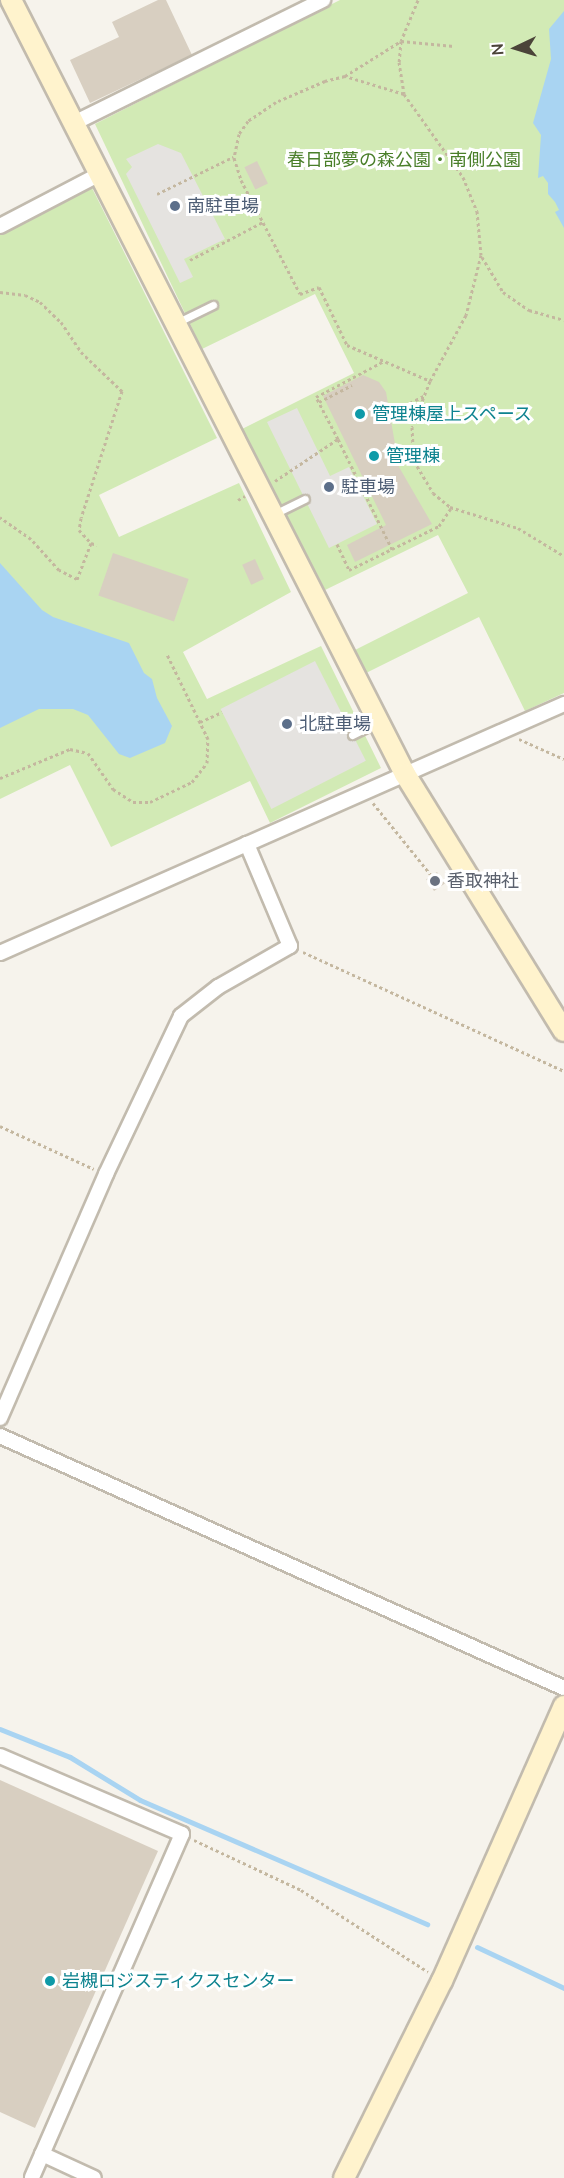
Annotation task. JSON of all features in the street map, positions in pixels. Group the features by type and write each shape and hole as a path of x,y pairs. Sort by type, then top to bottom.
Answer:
{"street":[{"path":"11,0 405,774 564,1031"},
{"path":"74,123 323,0"},
{"path":"0,226 100,174"},
{"path":"0,953 564,704"},
{"path":"0,1418 106,1174 181,1017 218,987 290,946 247,844"},
{"path":"0,1436 564,1688"},
{"path":"344,2178 442,1982 564,1706"},
{"path":"0,1756 182,1834 32,2178"},
{"path":"42,2154 94,2178"}],"lane":[{"path":"176,324 213,305"},
{"path":"273,514 305,498"},
{"path":"352,735 379,722"}],"path":[{"path":"418,0 401,40 399,62 404,94 463,177 477,211 481,255 466,315 430,381 412,427 414,460 432,493 452,508 518,528 564,556"},
{"path":"430,381 347,345 319,287 300,294 263,222 234,156 239,134 248,121 276,102 345,76 401,40 454,46"},
{"path":"345,76 404,94"},
{"path":"157,194 234,156"},
{"path":"190,260 263,222"},
{"path":"481,255 503,292 529,310 564,320"},
{"path":"0,292 26,295 40,302 61,322 81,352 122,391 79,530 91,543 97,545"},
{"path":"384,361 316,397 392,549"},
{"path":"319,402 352,385"},
{"path":"394,411 424,396"},
{"path":"260,489 288,475 338,439"},
{"path":"337,544 350,570 439,526 452,508"},
{"path":"0,517 31,539 59,570 77,579 91,543"},
{"path":"0,778 60,752 80,750 88,753 124,799 150,802 192,782 207,763 208,739 167,654"},
{"path":"200,722 222,712"},
{"path":"500,732 564,759"},
{"path":"365,792 431,875"},
{"path":"290,946 564,1071"},
{"path":"0,1126 106,1174"},
{"path":"182,1834 301,1890 442,1982"}],"green space":[{"name":"春日部夢の森公園・南側公園","path":"340,0 564,0 564,693 525,711 479,617 366,673 355,650 468,593 438,535 325,590 242,429 354,373 315,294 202,349 95,124"},
{"path":"91,186 217,438 99,495 119,537 239,483 291,592 183,652 207,699 321,646 381,768 270,823 250,781 111,847 70,765 0,799 0,230"}],"shaded area":[{"name":"南駐車場","path":"158,144 181,153 225,239 184,259 193,277 180,283 126,174 132,167 126,159"},
{"name":"駐車場","path":"297,408 330,476 349,467 377,524 329,548 267,422"},
{"name":"北駐車場","path":"315,661 366,761 271,809 221,709"}],"water":[{"path":"564,11 564,228 555,212 559,210 548,194 548,183 543,176 538,178 541,135 533,123 551,59 549,29"},
{"path":"0,563 42,610 53,617 129,643 144,673 152,679 157,698 172,726 165,743 130,758 119,754 88,715 73,709 39,709 0,728"}],"building":[{"path":"158,0 166,0 192,55 90,103 70,60 119,37 112,22"},
{"path":"257,161 268,183 255,190 244,167"},
{"name":"管理棟","path":"363,375 379,382 386,392 399,467 432,524 355,562 347,545 386,525 323,396"},
{"path":"113,553 189,579 174,622 98,596"},
{"path":"255,559 264,579 251,585 242,565"},
{"name":"香取神社","path":"437,872 445,884 434,891 426,879"},
{"name":"岩槻ロジスティクスセンター","path":"0,1780 158,1851 35,2128 0,2112"}],"waterway":[{"path":"0,1729 70,1757 140,1800 427,1924"},
{"path":"477,1947 564,1988"}],"place":[{"name":"南駐車場","path":"175,206"},
{"name":"管理棟屋上スペース","path":"360,414"},
{"name":"管理棟","path":"374,456"},
{"name":"駐車場","path":"329,487"},
{"name":"北駐車場","path":"287,724"},
{"name":"香取神社","path":"435,881"},
{"name":"岩槻ロジスティクスセンター","path":"50,1981"}]}
